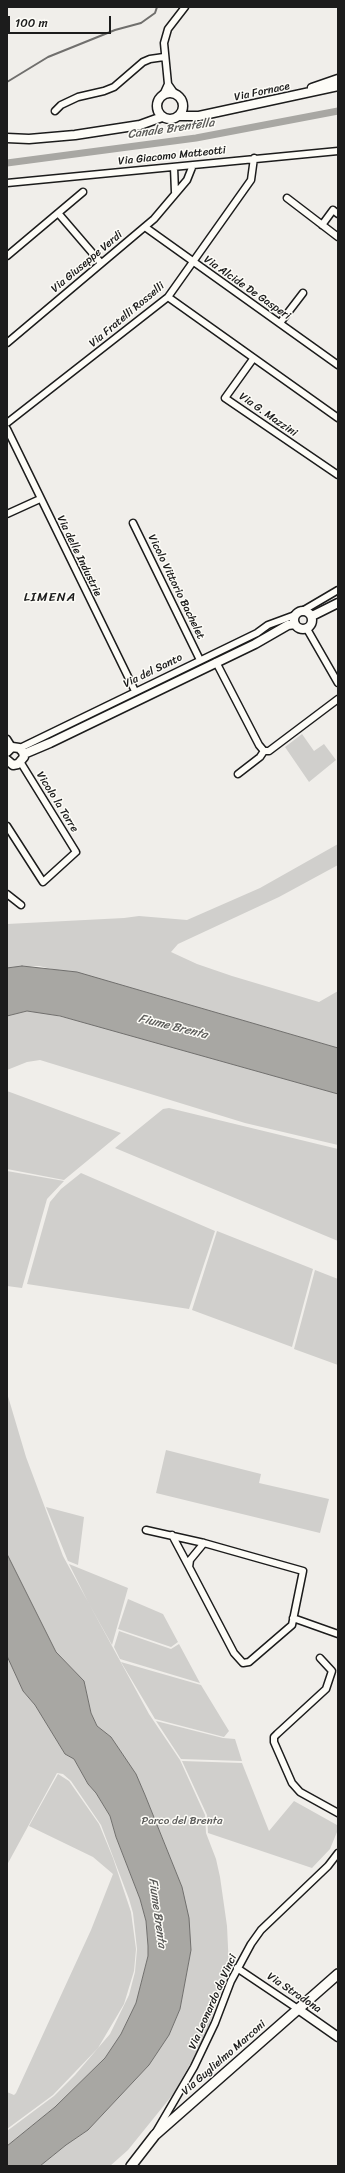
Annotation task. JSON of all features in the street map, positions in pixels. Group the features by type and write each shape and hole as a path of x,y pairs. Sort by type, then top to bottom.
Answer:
{"main road":[{"name":"Via Guglielmo Marconi","path":"132,2166 155,2135 338,1974"}],"street":[{"path":"181,112 181,100 168,84 164,57 164,43 168,29 185,7"},
{"path":"55,111 61,105 78,97 114,87 143,62 150,59 164,57"},
{"path":"285,98 338,79"},
{"path":"150,121 157,108 158,100 163,95 168,84"},
{"name":"Via Fornace","path":"7,138 29,140 52,138 140,126 162,117 171,119 181,112 199,116 338,86"},
{"path":"163,95 175,94"},
{"path":"157,108 162,117"},
{"name":"Via Giacomo Matteotti","path":"7,183 338,151"},
{"name":"Via Fratelli Rosselli","path":"7,423 168,297 251,180 254,158"},
{"name":"Via Giuseppe Verdi","path":"7,343 159,214 175,192 187,180 193,165"},
{"path":"174,167 175,192"},
{"path":"7,256 83,192"},
{"path":"287,198 338,237"},
{"path":"322,225 333,210 338,214"},
{"path":"58,213 101,262"},
{"name":"Via Alcide De Gasperi","path":"145,227 193,263 338,365"},
{"path":"280,323 303,293"},
{"path":"168,297 252,359 338,418"},
{"name":"Via G. Mazzini","path":"252,359 226,398 338,475"},
{"name":"Via delle Industrie","path":"7,429 135,692"},
{"path":"7,514 40,499"},
{"name":"Vicolo Vittorio Bachelet","path":"133,523 200,660"},
{"path":"307,629 298,628 295,624 295,615 338,590"},
{"path":"312,616 338,603"},
{"path":"304,610 312,616 313,621 307,629"},
{"name":"Via del Santo","path":"16,750 256,633 268,625 295,615"},
{"path":"16,750 50,743 255,644 288,625 295,624"},
{"path":"307,629 338,683"},
{"path":"216,662 259,745 264,751"},
{"path":"264,751 269,751 338,699"},
{"path":"7,739 16,750 21,763 13,765 7,761"},
{"path":"238,774 260,757 264,751"},
{"name":"Vicolo la Torre","path":"7,826 43,882 76,852 21,763"},
{"path":"7,894 22,905"},
{"path":"146,1530 172,1535 204,1543 303,1571 292,1625 249,1662 243,1663 234,1653 172,1535"},
{"path":"189,1567 190,1560 204,1543"},
{"path":"293,1618 338,1634"},
{"path":"320,1658 332,1672 326,1689 274,1737 274,1742 292,1783 300,1792 338,1813"},
{"name":"Via Leonardo da Vinci","path":"155,2135 194,2067 215,2023 237,1968 262,1930 328,1866 338,1853"},
{"name":"Via Stradona","path":"237,1968 338,2037"}],"green space":[{"path":"302,734 314,751 324,744 336,760 309,782 285,747"},
{"path":"338,844 338,865 279,897 178,944 171,952 197,964 232,976 319,1002 338,991 338,1048 121,985 39,966 7,968 7,924 139,916 187,920 260,888"},
{"path":"27,1011 41,1012 83,1022 338,1094 338,1145 245,1123 40,1060 27,1062 7,1070 7,1016"},
{"path":"7,1091 121,1133 64,1180 7,1169"},
{"path":"169,1108 338,1149 338,1241 115,1148 163,1109"},
{"path":"7,1171 64,1181 47,1199 22,1288 7,1286"},
{"path":"81,1173 215,1231 189,1309 27,1284 50,1202 61,1189"},
{"path":"217,1231 313,1269 292,1347 192,1310"},
{"path":"315,1270 338,1279 338,1365 294,1349"},
{"name":"Parco del Brenta","path":"7,1393 26,1457 63,1556 149,1714 180,1760 205,1815 206,1833 216,1859 220,1877 227,1926 229,1968 204,2039 174,2093 128,2150 110,2166 40,2166 88,2130 149,2065 169,2035 180,2009 191,1950 182,1887 136,1774 111,1737 97,1726 91,1713 84,1681 56,1652 7,1554"},
{"path":"166,1450 261,1474 259,1483 329,1499 320,1533 156,1493"},
{"path":"46,1507 84,1517 78,1565 68,1561"},
{"path":"69,1564 128,1588 112,1645 88,1602"},
{"path":"128,1599 163,1614 178,1642 171,1647 118,1629"},
{"path":"119,1631 171,1649 179,1644 200,1683 120,1659 114,1647"},
{"path":"7,1656 23,1691 35,1705 65,1754 74,1759 88,1784 96,1793 110,1816 116,1837 140,1899 146,1921 148,1956 136,2003 121,2034 105,2058 55,2107 7,2146 7,2131 54,2096 75,2075 110,2034 129,1995 135,1972 137,1949 133,1913 129,1899 101,1825 71,1781 63,1774 57,1773 7,1865"},
{"path":"121,1662 201,1685 229,1731 224,1737 155,1719"},
{"path":"156,1721 223,1738 235,1739 242,1761 181,1759"},
{"path":"182,1761 242,1763 269,1831 294,1801 337,1825 337,1832 330,1849 312,1868 208,1833 207,1815"},
{"path":"58,1774 69,1781 99,1824 113,1858 131,1912 136,1949 134,1971 124,2004 98,2048 53,2095 7,2129 7,2092 14,2095 16,2093 91,1930 113,1874 93,1857 29,1826"}],"water":[{"name":"Fiume Brenta","path":"22,966 77,972 338,1048 338,1094 60,1016 27,1011 7,1016 7,968"},
{"name":"Fiume Brenta","path":"7,1554 56,1652 84,1681 91,1713 97,1726 111,1737 136,1774 182,1887 189,1918 191,1950 180,2009 169,2035 149,2065 88,2130 40,2166 7,2166 7,2146 55,2107 105,2058 121,2034 136,2003 148,1956 148,1946 146,1921 140,1899 116,1837 110,1816 96,1793 88,1784 74,1759 65,1754 35,1705 23,1691 7,1656"}],"waterway":[{"path":"7,82 48,57 115,30 141,23 155,13 157,7"},
{"name":"Canale Brentella","path":"7,163 196,138 338,111"}],"district":[{"name":"LIMENA","path":"50,598"}]}
